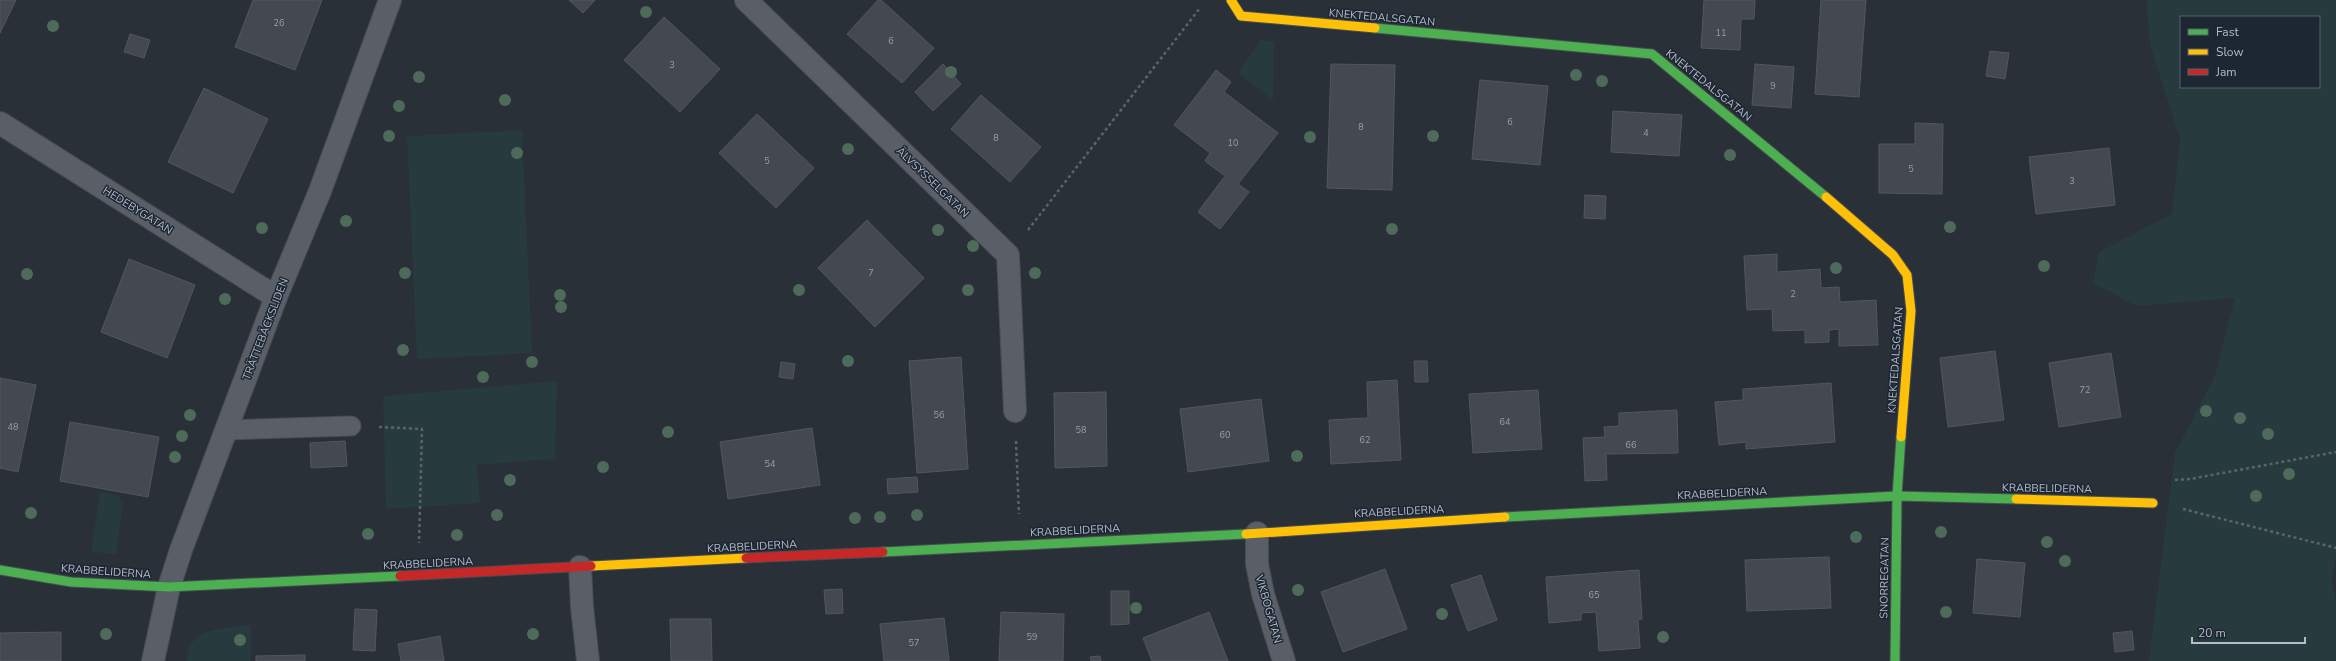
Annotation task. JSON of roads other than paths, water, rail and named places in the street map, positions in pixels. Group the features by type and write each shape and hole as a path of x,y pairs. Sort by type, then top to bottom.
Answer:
{"street":[{"name":"TRÄTTEBÄCKSLIDEN","path":"153,661 169,587 276,297 320,191 390,0"},
{"name":"ÄLVSYSSELGATAN","path":"746,0 1008,255 1014,411"},
{"name":"KNEKTEDALSGATAN","path":"1231,0 1241,16 1652,54 1862,226 1893,255 1907,275 1912,311 1897,496"},
{"name":"HEDEBYGATAN","path":"0,123 276,297"},
{"name":"KRABBELIDERNA","path":"0,570 71,582 169,587 580,568 1020,544 1257,533 1551,514 1897,496 2153,503"},
{"name":"SNORREGATAN","path":"1895,661 1897,496"},
{"name":"VIKBOGATAN","path":"1257,533 1257,564 1263,594 1284,661"},
{"path":"580,568 582,606 588,661"}],"lane":[{"path":"226,430 351,426"}]}
